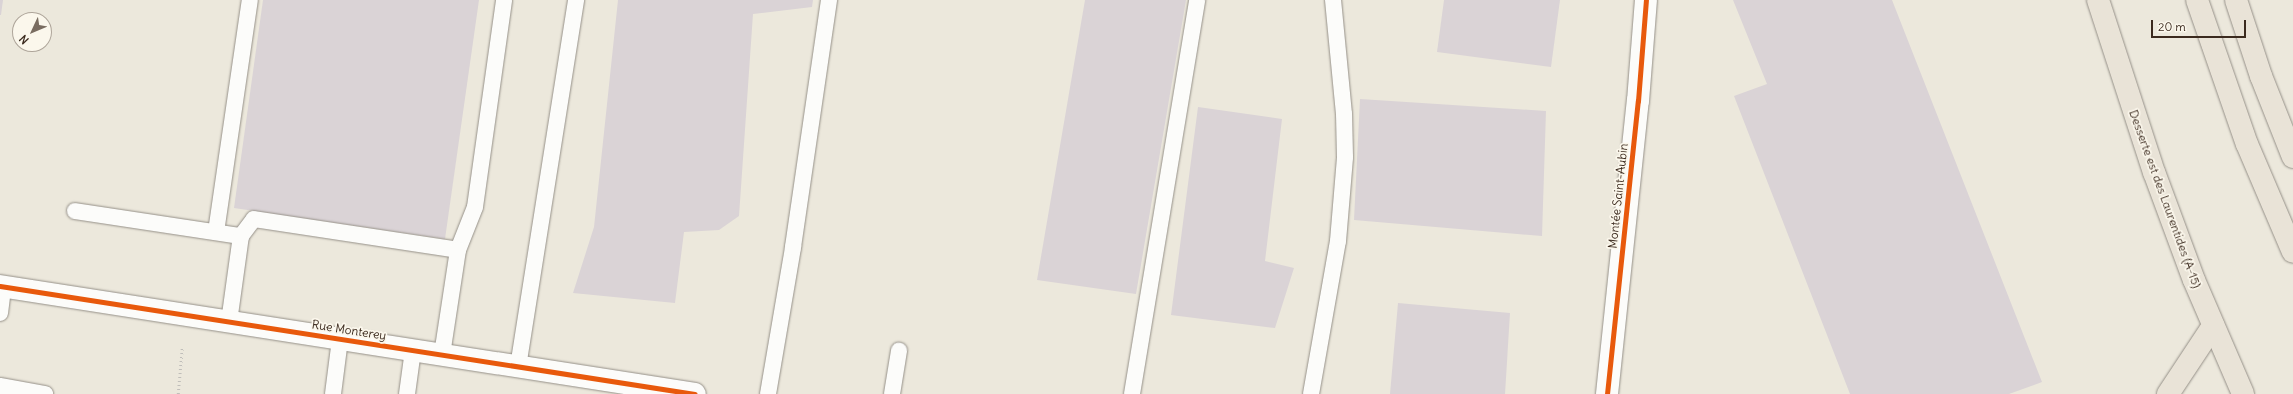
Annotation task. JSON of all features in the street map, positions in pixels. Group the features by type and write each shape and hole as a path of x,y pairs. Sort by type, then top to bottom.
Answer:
{"main road":[{"name":"Desserte est des Laurentides (A-15)","path":"2098,0 2132,107 2213,326 2243,394"},
{"path":"2197,0 2247,144 2293,252"},
{"path":"2236,0 2261,76 2293,157"},
{"path":"2168,394 2213,326"}],"street":[{"name":"Montée Saint-Aubin","path":"1607,394 1638,101 1646,0"},
{"name":"Rue Monterey","path":"1,287 695,394"}],"lane":[{"path":"216,232 250,0"},
{"path":"442,355 458,250 475,207 504,0"},
{"path":"518,367 576,0"},
{"path":"768,394 793,247 829,0"},
{"path":"1132,394 1196,0"},
{"path":"1311,394 1338,241 1345,158 1342,91 1332,0"},
{"path":"75,211 241,236"},
{"path":"229,322 241,236 254,219 458,250"},
{"path":"0,313 1,287"},
{"path":"333,394 340,339"},
{"path":"407,394 413,350"},
{"path":"892,394 898,351"},
{"path":"0,386 45,394"}],"path":[{"path":"178,394 182,348"}],"building":[{"path":"0,0 3,0 1,15 0,15"},
{"path":"263,0 479,0 445,239 234,208"},
{"path":"618,0 813,0 812,7 753,14 739,216 719,230 684,232 675,303 573,293 594,227"},
{"path":"1085,0 1186,0 1136,294 1037,280"},
{"path":"1444,0 1560,0 1551,67 1437,52"},
{"path":"1733,0 1892,0 2042,382 2009,394 1850,394 1734,96 1767,84"},
{"path":"1360,99 1546,111 1542,236 1354,220"},
{"path":"1198,107 1282,119 1265,261 1294,268 1275,328 1171,315"},
{"path":"1398,303 1510,313 1505,394 1390,394"}],"cycle path":[{"path":"1607,394 1638,101 1646,0"},
{"path":"0,286 695,394"}]}
